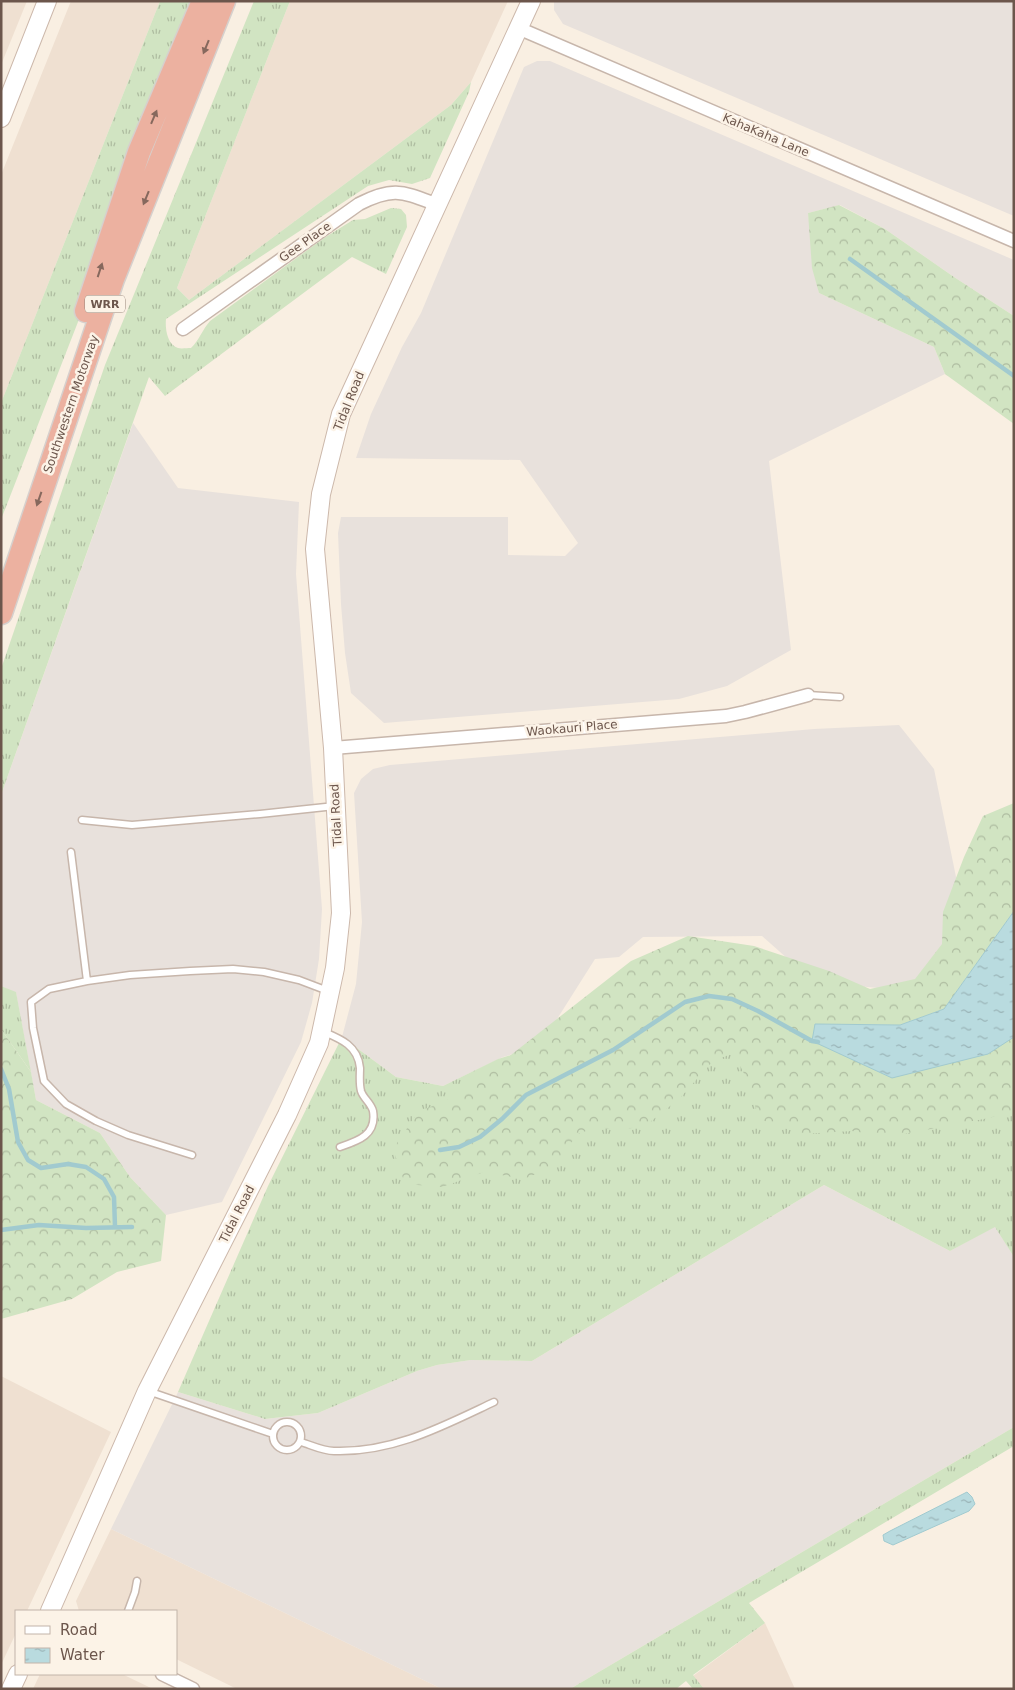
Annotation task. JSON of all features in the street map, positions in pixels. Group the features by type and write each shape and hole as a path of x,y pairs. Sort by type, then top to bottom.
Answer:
{"highway":[{"name":"Southwestern Motorway","path":"1,566 139,152 203,1"},
{"name":"Southwestern Motorway","path":"1,613 113,279 224,1"}],"main road":[{"path":"1,118 47,1"},
{"name":"Tidal Road","path":"50,1610 147,1391 287,1114 319,1043 335,968 341,912 333,748 315,550 321,494 341,414 531,1"},
{"path":"11,1689 18,1675"}],"street":[{"name":"KahaKaha Lane","path":"518,28 1014,241"},
{"name":"Gee Place","path":"183,329 370,198 382,193 404,192 438,204"},
{"name":"Waokauri Place","path":"333,748 726,716 808,695"},
{"path":"164,1675 193,1689"}],"lane":[{"path":"808,695 840,697"},
{"path":"82,820 132,824 336,806"},
{"path":"71,852 87,981"},
{"path":"192,1155 128,1135 66,1104 44,1081 33,1028 30,1002 49,989 87,981 130,975 233,969 264,972 299,980 330,992"},
{"path":"321,1031 344,1041 355,1051 359,1058 361,1090 373,1111 372,1122 367,1135 361,1140 340,1146"},
{"path":"147,1391 273,1434"},
{"path":"301,1442 332,1451 359,1450 400,1443 422,1436 494,1402"},
{"path":"291,1422 296,1424 301,1432 301,1442 294,1449 286,1451 277,1447 273,1438 274,1429 282,1423 291,1422"},
{"path":"128,1610 137,1581"}],"shaded area":[{"path":"1,1 27,1 1,65"},
{"path":"71,1 160,1 1,403 1,175"},
{"path":"290,1 508,1 471,82 451,105 189,300 177,288"},
{"path":"554,1 1014,1 1014,216 563,24 554,10"},
{"path":"537,61 550,61 1014,260 1014,316 885,229 840,205 808,213 819,293 934,347 945,374 769,461 791,650 727,686 679,699 384,723 351,693 341,604 338,533 341,517 508,517 508,555 565,556 578,543 520,460 356,458 371,414 402,347 421,313 524,67"},
{"path":"133,423 178,488 299,502 296,574 322,909 319,959 312,1003 301,1042 222,1202 166,1215 130,1177 100,1133 36,1100 16,993 1,986 1,795"},
{"path":"899,725 934,769 966,926 932,993 814,982 762,936 643,937 619,957 595,959 540,1046 503,1057 443,1086 396,1077 342,1037 356,984 362,922 354,793 361,779 373,769 390,765 814,729"},
{"path":"824,1185 950,1251 995,1226 1014,1257 1014,1427 570,1689 442,1689 111,1529 178,1392 265,1419 318,1413 417,1371 437,1365 471,1360 532,1361"},
{"path":"1,1376 111,1432 27,1610 15,1610 15,1635 1,1665"},
{"path":"111,1529 442,1689 237,1689 178,1660 178,1610 79,1610 76,1601"},
{"path":"765,1623 795,1689 704,1689 693,1676"},
{"path":"40,1675 124,1675 153,1689 33,1689"}],"green space":[{"path":"160,1 203,1 2,517 1,403"},
{"path":"254,1 290,1 177,288 189,300 451,105 471,82 469,92 430,178 412,184 389,180 368,186 166,319 166,331 171,343 178,348 191,348 210,321 324,238 353,220 365,219 391,208 401,209 406,215 407,227 386,274 352,257 165,396 149,377 1,795 1,669 105,365"},
{"path":"839,205 885,229 1014,316 1014,424 945,374 934,347 819,293 812,268 808,213"},
{"path":"1014,803 1014,911 944,1009 900,1025 816,1024 988,1054 1014,1037 1014,1111 989,1118 888,1137 852,1131 802,1134 759,1119 750,1086 734,1053 713,1061 679,1099 645,1126 619,1130 597,1127 578,1134 552,1167 524,1179 484,1172 442,1187 405,1184 393,1149 418,1112 461,1094 631,961 688,936 754,946 829,971 870,989 915,979 942,944 943,912 964,857 983,816"},
{"path":"1,986 16,992 31,1072 1,1029"},
{"path":"1,1029 31,1072 36,1100 100,1133 130,1177 166,1215 161,1261 117,1272 72,1299 1,1319"},
{"path":"342,1037 396,1077 443,1086 498,1059 540,1046 1014,1038 1014,1257 995,1227 950,1251 824,1185 532,1361 471,1360 437,1365 417,1371 318,1413 265,1419 178,1392 268,1186"},
{"path":"1014,1427 1014,1446 749,1603 765,1623 693,1675 704,1689 693,1689 686,1681 676,1689 570,1689"}],"water":[{"path":"1014,911 1014,1037 988,1054 892,1078 812,1041 815,1024 900,1025 944,1009"},
{"path":"967,1492 975,1504 969,1511 893,1545 884,1541 883,1535"}],"waterway":[{"path":"850,259 1014,376"},
{"path":"440,1150 459,1147 480,1137 502,1119 526,1095 613,1050 685,1002 709,996 732,999 812,1041 818,1042"},
{"path":"1,1069 9,1089 18,1142 28,1160 41,1168 68,1164 86,1167 104,1179 114,1197 115,1227"},
{"path":"1,1230 39,1225 86,1228 132,1227"}]}
